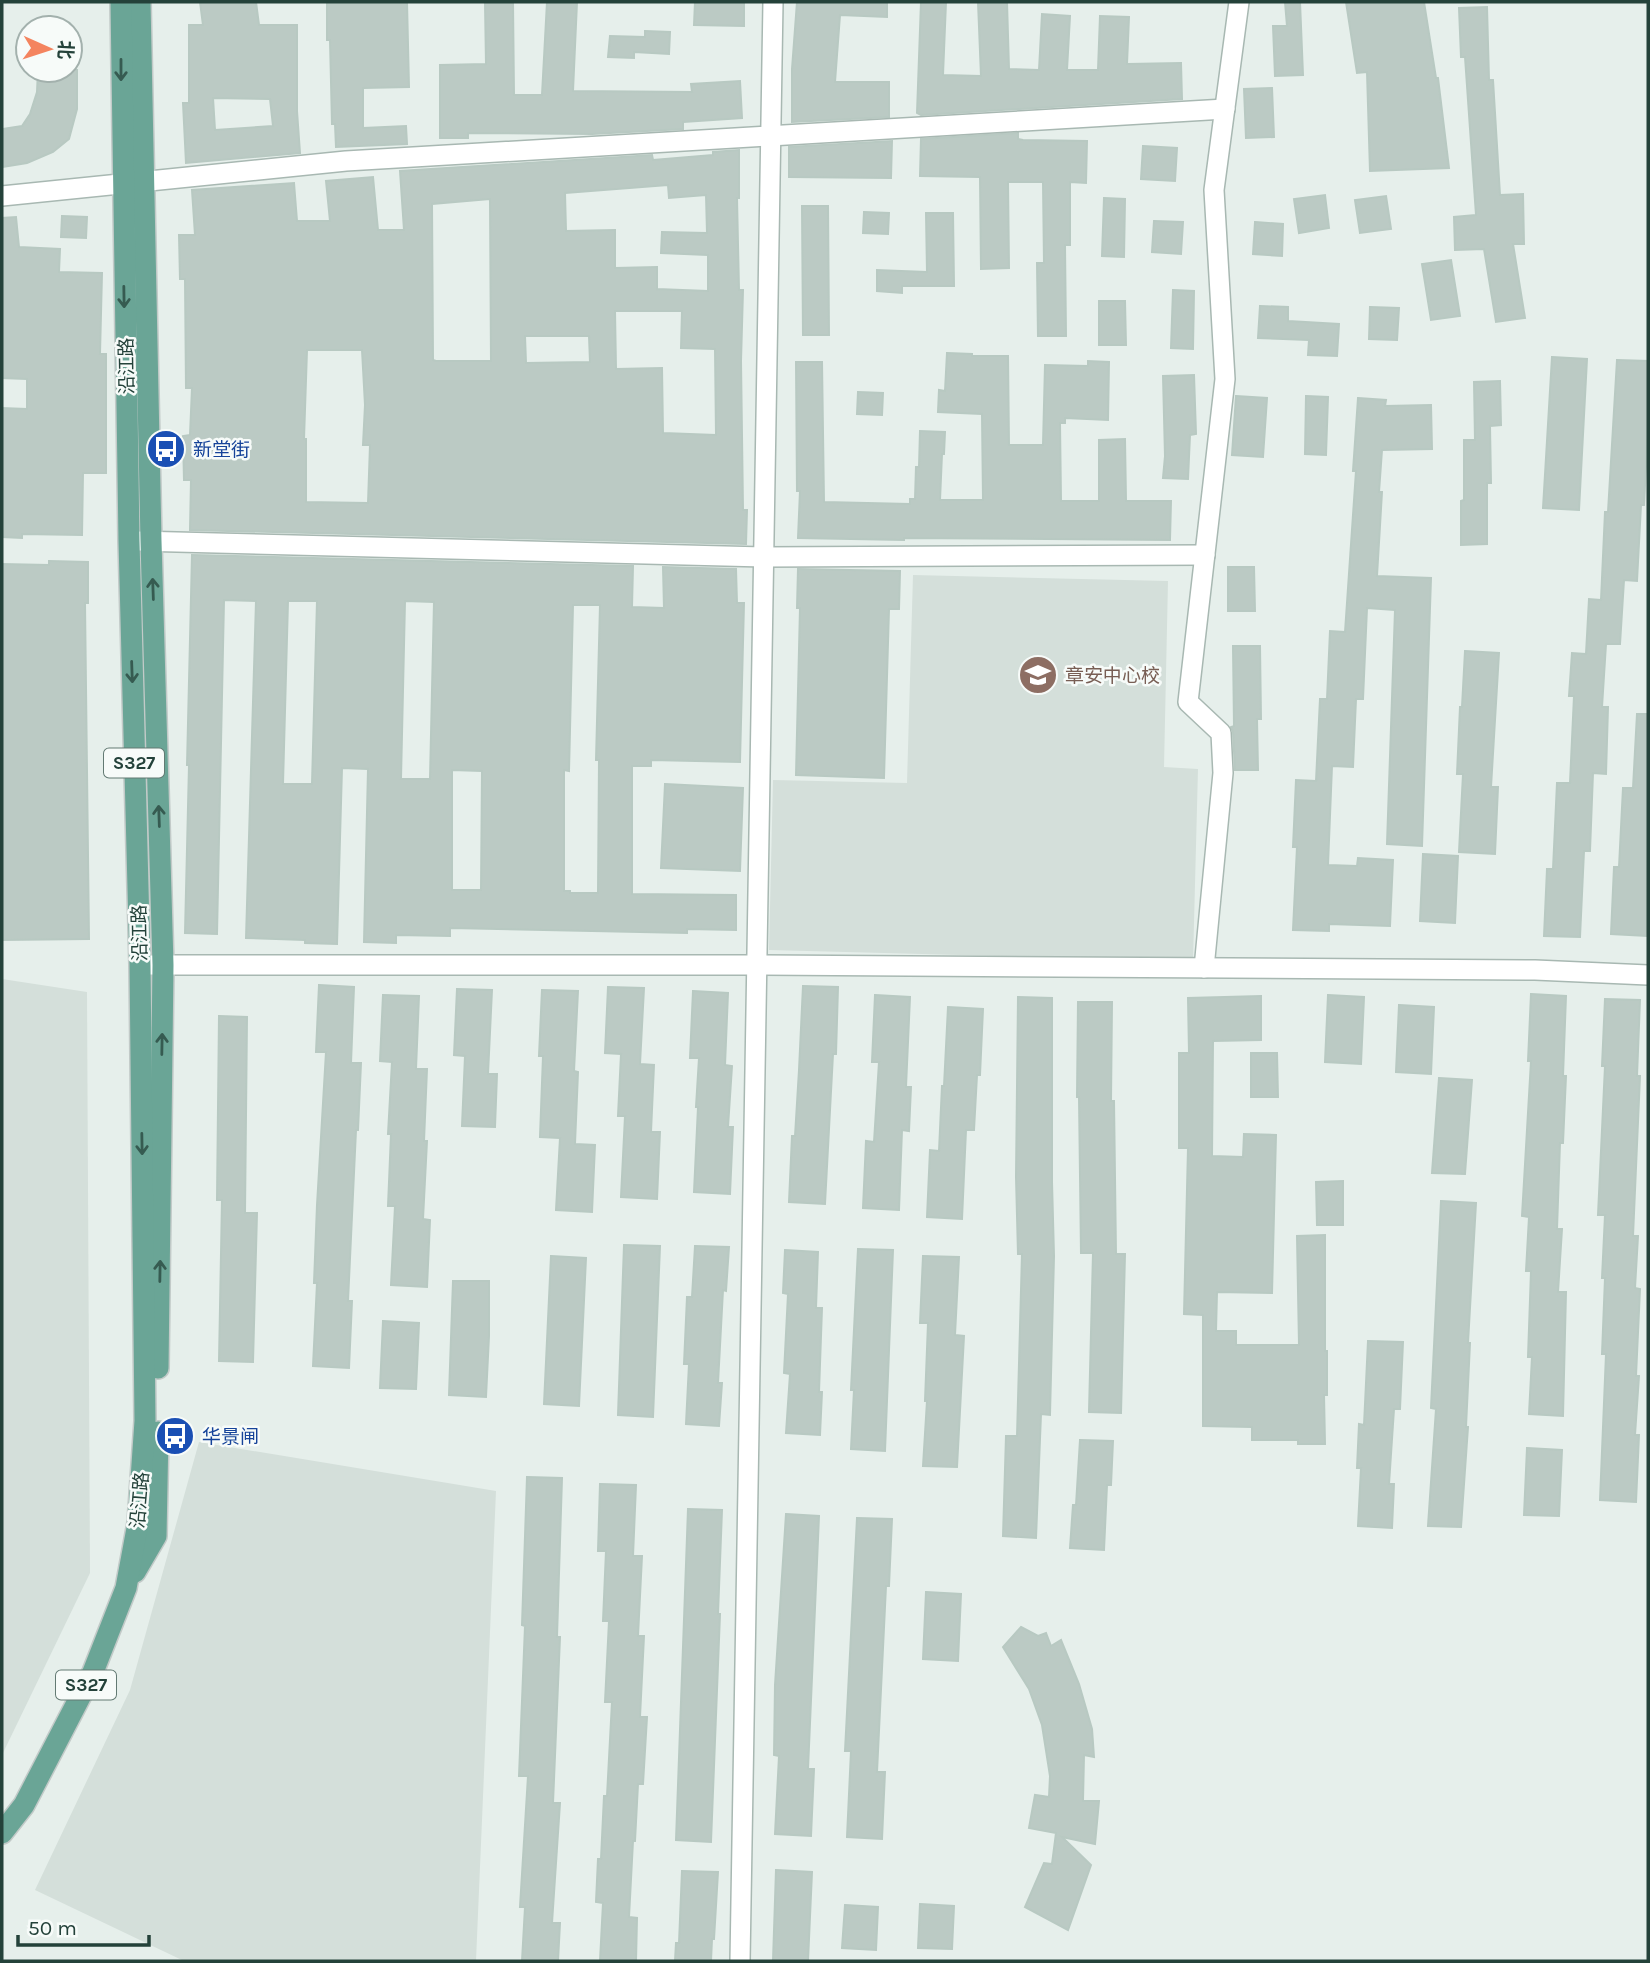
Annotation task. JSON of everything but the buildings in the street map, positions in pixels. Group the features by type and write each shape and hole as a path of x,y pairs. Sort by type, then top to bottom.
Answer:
{"main road":[{"name":"沿江路","path":"2,1833 24,1805 93,1672 126,1588 156,1536 163,965 152,541 121,2"},
{"name":"沿江路","path":"126,1588 138,1523 145,1421 140,965 129,541 133,182 140,2"}],"street":[{"path":"740,1961 773,2"},
{"path":"1205,968 1223,773 1222,733 1188,702 1226,379 1214,190 1238,2"},
{"path":"2,196 346,160 1225,109"},
{"path":"129,541 764,558 1205,555"},
{"path":"140,965 757,965 1535,970 1648,975"}],"shaded area":[{"name":"章安中心校","path":"913,575 1168,581 1164,767 1198,769 1193,961 769,950 773,780 907,783"},
{"path":"2,979 87,992 90,1573 2,1755"},
{"path":"199,1442 496,1491 476,1961 184,1961 35,1890 130,1690"}],"place":[{"name":"新堂街","path":"166,449"},
{"name":"章安中心校","path":"1038,675"},
{"name":"华景闸","path":"175,1436"}]}
